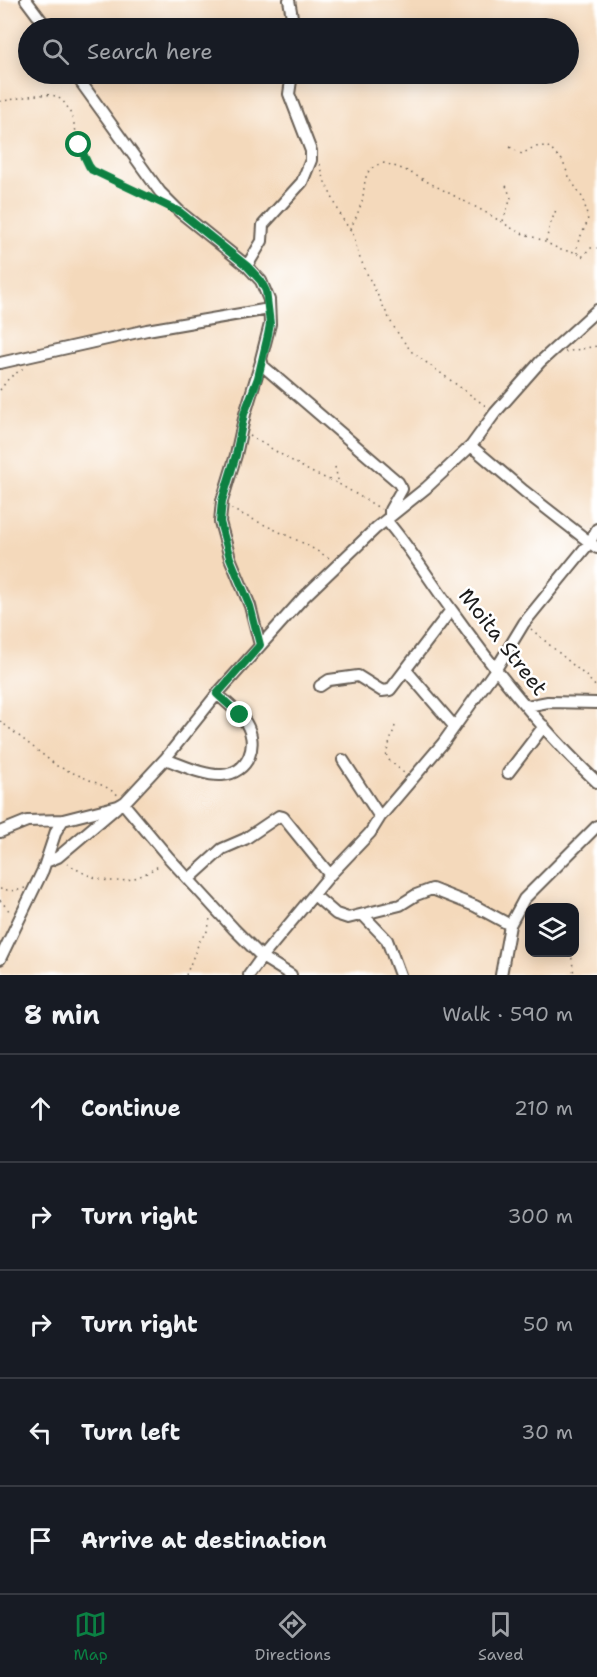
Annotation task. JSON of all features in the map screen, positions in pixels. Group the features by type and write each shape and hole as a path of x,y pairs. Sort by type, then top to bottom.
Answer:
{"street":[{"path":"26,0 40,18"},
{"path":"289,0 292,18"},
{"path":"82,84 160,192 180,212 247,266 261,281 266,291 270,324 222,504 220,528 250,606 260,645"},
{"path":"247,266 262,241 262,225 302,182 308,170 311,151 290,94 291,84"},
{"path":"0,363 147,330 269,309"},
{"path":"46,862 58,857 122,804 165,759 217,694 304,597 389,517 426,488 471,446 495,413 547,355 597,310"},
{"path":"261,362 398,482 402,489 391,506 389,517"},
{"path":"471,446 524,491 594,545"},
{"name":"Moita Street","path":"389,517 451,610 496,669 569,756 597,783"},
{"path":"249,975 330,875 370,832 380,817 443,744 496,669 524,623 594,545 597,529"},
{"path":"320,686 328,680 358,676 384,692 394,687 451,610"},
{"path":"405,670 454,726"},
{"path":"165,759 219,775 231,774 243,768 249,757 251,743 248,728 240,715 217,694"},
{"path":"527,706 548,702 597,703"},
{"path":"508,773 544,726"},
{"path":"343,760 380,817"},
{"path":"0,832 27,821 63,820 122,804"},
{"path":"122,804 262,957 291,975"},
{"path":"189,879 222,849 245,839 279,816 283,817 330,875"},
{"path":"0,960 46,862 56,831 63,820"},
{"path":"501,975 510,925 528,893 597,826"},
{"path":"314,895 339,916 348,918 400,905 432,889 475,906 510,925"},
{"path":"363,915 387,940 400,975"}],"path":[{"path":"0,101 35,95 59,98 68,108 74,121 79,145 91,168 120,184 154,198"},
{"path":"510,147 522,154 534,147 547,146 562,160 570,179 581,195 588,216 587,225 577,244 577,254"},
{"path":"311,151 320,165 325,182 342,218 354,236 358,254 392,324 412,352 495,413"},
{"path":"349,230 358,214 366,177 372,168 381,163 405,170 518,232 561,250 583,257 590,248 597,248"},
{"path":"503,222 511,198 505,183"},
{"path":"546,242 556,210"},
{"path":"547,355 597,346"},
{"path":"0,390 9,378 30,363 34,354"},
{"path":"241,430 310,472 339,484 389,517"},
{"path":"335,467 339,484"},
{"path":"222,504 303,543 340,564"},
{"path":"524,623 597,688"},
{"path":"0,721 57,766 106,788 122,804"},
{"path":"395,726 387,758 411,780"},
{"path":"58,857 80,872 106,881 132,879 154,869 169,858"},
{"path":"0,890 18,891 36,883"},
{"path":"0,900 17,920"},
{"path":"186,975 200,940 208,930 213,906"},
{"path":"572,957 574,975"}],"route":[{"path":"79,145 92,170 180,212 247,266 261,281 269,300 268,335 258,378 244,414 236,455 222,501 220,522 230,558 250,606 260,645 217,694 240,715"}]}
